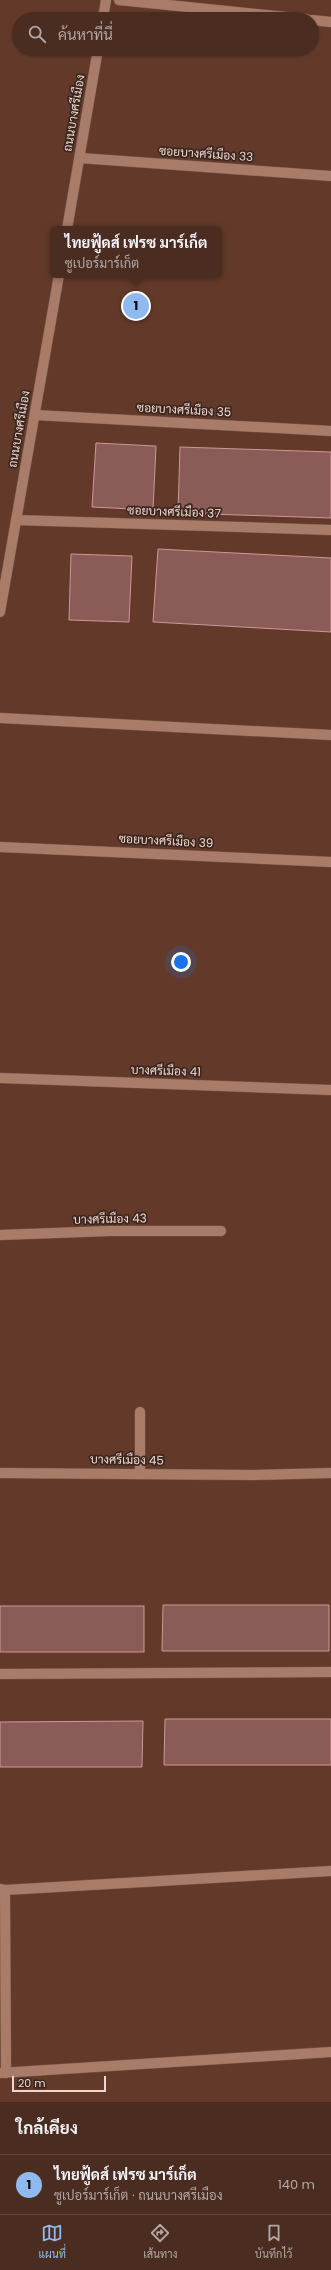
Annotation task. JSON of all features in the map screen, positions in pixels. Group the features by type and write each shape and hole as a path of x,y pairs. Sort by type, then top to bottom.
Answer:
{"street":[{"path":"104,12 106,0"},
{"path":"119,0 237,12"},
{"path":"319,21 331,22"},
{"name":"ถนนบางศรีเมือง","path":"69,226 97,56"},
{"name":"ซอยบางศรีเมือง 33","path":"80,158 331,176"},
{"name":"ถนนบางศรีเมือง","path":"0,612 59,278"},
{"name":"ซอยบางศรีเมือง 35","path":"35,415 331,431"},
{"name":"ซอยบางศรีเมือง 37","path":"16,520 331,530"},
{"path":"0,718 331,735"},
{"name":"ซอยบางศรีเมือง 39","path":"0,847 331,862"},
{"name":"บางศรีเมือง 41","path":"0,1078 331,1090"},
{"name":"บางศรีเมือง 43","path":"0,1235 110,1230 221,1231"},
{"path":"140,1412 140,1474"},
{"name":"บางศรีเมือง 45","path":"0,1472 253,1475 331,1473"},
{"path":"0,1674 331,1672"},
{"path":"331,1871 2,1889 3,2073 331,2052"}],"building":[{"path":"96,443 156,446 153,510 92,507"},
{"path":"180,447 331,452 331,518 178,513"},
{"path":"158,549 331,558 331,632 153,622"},
{"path":"71,554 132,556 129,622 69,620"},
{"path":"163,1605 329,1605 329,1651 162,1651"},
{"path":"0,1606 144,1606 144,1652 0,1652"},
{"path":"165,1719 331,1719 331,1765 164,1765"},
{"path":"143,1721 142,1767 0,1767 0,1722"}],"place":[{"name":"ไทยฟู้ดส์ เฟรซ มาร์เก็ต","path":"136,306"}]}
